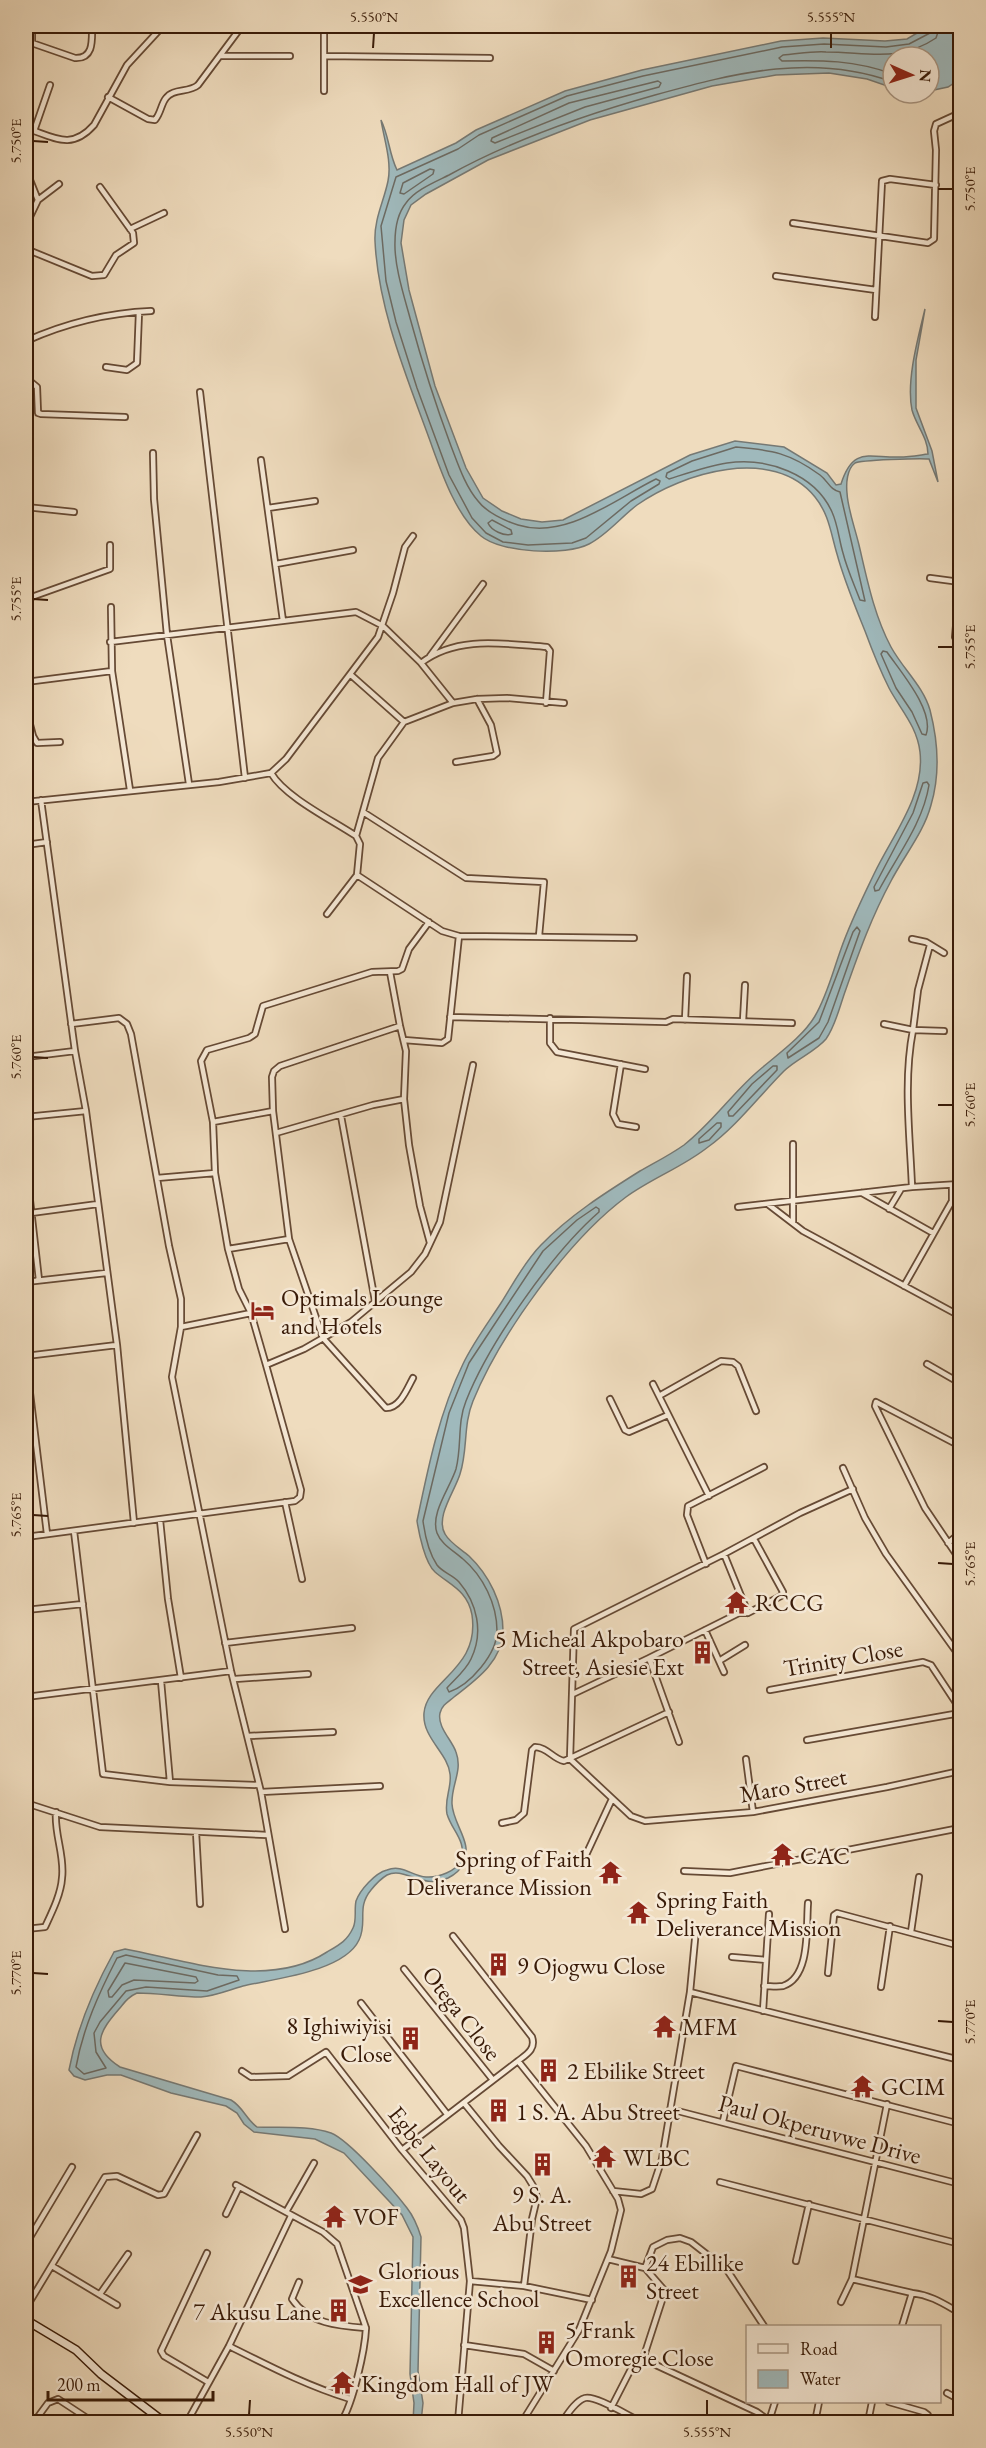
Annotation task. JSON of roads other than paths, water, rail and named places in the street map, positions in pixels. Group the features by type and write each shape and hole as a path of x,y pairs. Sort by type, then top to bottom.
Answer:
{"street":[{"path":"32,26 32,43"},
{"path":"26,41 83,59 91,48 92,26"},
{"path":"26,128 65,141 78,140 94,125 127,65 163,26"},
{"path":"108,97 148,119 156,120 166,97 173,93 193,90 242,26"},
{"path":"324,26 324,91"},
{"path":"221,56 290,56"},
{"path":"324,56 490,58"},
{"path":"34,131 50,85"},
{"path":"793,223 928,243 934,239 936,184 934,131 936,124 960,113"},
{"path":"26,158 30,180 38,200"},
{"path":"875,317 881,184 884,180 936,184"},
{"path":"26,225 38,200 59,184"},
{"path":"26,249 99,277 104,275 116,255 134,243 133,233 100,187"},
{"path":"130,229 164,213"},
{"path":"776,276 876,290"},
{"path":"26,341 64,325 116,313 151,311"},
{"path":"106,368 127,370 137,363 140,312"},
{"path":"26,383 31,382 37,387 38,413 125,417"},
{"path":"200,392 245,778"},
{"path":"153,453 154,490 167,635 189,784"},
{"path":"261,460 283,621"},
{"path":"268,508 315,501"},
{"path":"26,507 74,512"},
{"path":"26,802 245,778 272,773 286,759 378,638 405,547 413,536"},
{"path":"26,592 27,599 110,569 110,545"},
{"path":"276,564 353,550"},
{"path":"930,578 960,582 955,637 960,641"},
{"path":"421,663 430,656 483,584"},
{"path":"111,607 112,671 130,790"},
{"path":"111,642 356,612 383,626 421,663 453,703"},
{"path":"430,656 473,642 547,647 550,651 546,703"},
{"path":"26,682 112,671"},
{"path":"351,675 404,722"},
{"path":"356,836 378,758 404,722 453,703 477,699 507,698 564,703"},
{"path":"456,762 493,756 497,753 491,725 477,699"},
{"path":"26,709 37,743 60,741"},
{"path":"272,773 278,784 289,793 356,836 360,844 357,874 327,914"},
{"path":"41,800 117,1345 134,1523"},
{"path":"363,812 466,878 544,882 539,936"},
{"path":"26,845 47,842"},
{"path":"357,874 442,931 459,936 634,938"},
{"path":"26,1537 200,1515 295,1501 300,1497 301,1490 251,1313 239,1289 228,1249 215,1173 213,1122 201,1061 207,1050 249,1038 255,1034 263,1006 372,972 402,969 410,949 429,922"},
{"path":"404,1040 442,1043 448,1039 459,936"},
{"path":"912,939 926,942 944,953"},
{"path":"912,1187 908,1099 910,1046 918,990 930,945"},
{"path":"390,972 408,1063 404,1099 411,1155 430,1244"},
{"path":"685,1020 687,976"},
{"path":"743,1021 745,985"},
{"path":"450,1017 792,1023"},
{"path":"71,1024 119,1018 127,1024 131,1034 181,1299 181,1327 172,1377 231,1671 235,1679 261,1792 285,1929"},
{"path":"550,1018 550,1043 556,1052 645,1069"},
{"path":"884,1024 913,1030 944,1031"},
{"path":"400,1026 280,1066 274,1071 272,1077 273,1111 289,1239 323,1338 386,1408 397,1404 413,1378"},
{"path":"26,1057 75,1051"},
{"path":"621,1064 613,1114 618,1124 636,1127"},
{"path":"266,1365 351,1322 411,1272 430,1244 440,1222 473,1065"},
{"path":"276,1133 373,1105 404,1099"},
{"path":"26,1117 86,1111"},
{"path":"213,1122 273,1111"},
{"path":"341,1116 375,1301"},
{"path":"793,1144 793,1223"},
{"path":"26,1165 39,1280"},
{"path":"157,1178 215,1173"},
{"path":"738,1207 912,1187 960,1184"},
{"path":"904,1286 952,1201 952,1185"},
{"path":"889,1209 901,1189"},
{"path":"862,1193 933,1233"},
{"path":"32,1213 98,1204"},
{"path":"769,1204 803,1231 958,1315 960,1303"},
{"path":"228,1249 289,1239"},
{"path":"26,1282 106,1273"},
{"path":"181,1327 251,1313"},
{"path":"47,1534 26,1358 117,1345"},
{"path":"659,1396 721,1360 728,1361 738,1366 756,1411"},
{"path":"927,1364 960,1383"},
{"path":"653,1384 709,1496"},
{"path":"610,1399 625,1430 629,1432 668,1415"},
{"path":"960,1446 876,1402 874,1406 925,1508 960,1560"},
{"path":"26,1427 34,1426"},
{"path":"706,1564 686,1510 688,1506 764,1467"},
{"path":"843,1468 865,1518 886,1554 960,1657"},
{"path":"585,1857 612,1799 570,1759 574,1629 706,1564 800,1513 853,1489"},
{"path":"285,1502 302,1579"},
{"path":"160,1520 168,1599 181,1678"},
{"path":"74,1531 103,1774 170,1782 258,1785"},
{"path":"948,1543 960,1533"},
{"path":"573,1694 739,1613 748,1612 781,1596 783,1592 754,1539"},
{"path":"724,1554 748,1612"},
{"path":"26,1610 83,1604"},
{"path":"225,1643 352,1628"},
{"path":"705,1630 724,1672"},
{"path":"719,1661 745,1645"},
{"path":"649,1658 679,1742"},
{"name":"Trinity Close","path":"770,1690 923,1662 931,1665 960,1709"},
{"path":"26,1697 231,1671"},
{"path":"235,1679 308,1674"},
{"path":"161,1681 170,1782"},
{"path":"502,1823 516,1820 524,1813 532,1750 539,1747 561,1761 570,1759 669,1712"},
{"path":"807,1740 960,1713"},
{"path":"248,1736 333,1732"},
{"path":"746,1759 753,1812"},
{"name":"Maro Street","path":"612,1799 631,1816 645,1821 753,1812 960,1771"},
{"path":"261,1792 380,1786"},
{"path":"26,1803 100,1827 267,1835"},
{"path":"26,1929 45,1927 63,1877 55,1823 56,1812"},
{"path":"684,1871 730,1873 960,1828"},
{"path":"196,1832 200,1904"},
{"path":"911,1932 919,1877"},
{"path":"764,1986 781,1987 803,1968 808,1903"},
{"path":"828,1973 834,1915 837,1912 960,1946"},
{"path":"763,2011 769,1914"},
{"path":"881,1987 890,1926"},
{"path":"613,2191 641,2194 652,2189 662,2159 690,1992 696,1929"},
{"path":"402,2150 532,2050 534,2044 532,2037 453,1936"},
{"path":"732,1957 766,1960"},
{"name":"Otega Close","path":"404,1969 493,2080"},
{"path":"690,1992 960,2060"},
{"path":"361,2003 447,2114"},
{"name":"Egbe Layout","path":"242,2071 250,2077 288,2076 326,2052 402,2150 461,2220 464,2228 470,2281 458,2420"},
{"path":"518,2061 586,2146 618,2199 621,2210 608,2259 579,2330 522,2422"},
{"path":"723,2121 736,2066 960,2124"},
{"path":"465,2103 499,2146 527,2175 535,2189 537,2198 532,2219 524,2286"},
{"path":"841,2302 852,2279 887,2104"},
{"name":"Paul Okperuvwe Drive","path":"670,2109 960,2184"},
{"path":"26,2308 105,2177 117,2176 158,2195 164,2194 174,2180 197,2135"},
{"path":"286,2212 314,2163"},
{"path":"26,2244 72,2167"},
{"path":"720,2182 960,2244"},
{"path":"226,2214 238,2186 323,2232 337,2244 366,2328 366,2342 341,2422"},
{"path":"796,2261 808,2204"},
{"path":"187,2422 229,2346 291,2216"},
{"path":"645,2268 652,2247 667,2240 680,2238 691,2242 726,2270 763,2325"},
{"path":"207,2253 160,2351 164,2356 208,2382"},
{"path":"100,2295 128,2254"},
{"path":"608,2259 645,2268 665,2291 643,2359 630,2371 611,2408"},
{"path":"52,2266 117,2305"},
{"path":"852,2279 924,2294 960,2313"},
{"path":"470,2281 524,2286 592,2300"},
{"path":"299,2282 292,2299 314,2318 335,2326 366,2328"},
{"path":"902,2325 912,2293"},
{"path":"26,2320 76,2350 101,2374 164,2422"},
{"path":"465,2345 524,2354 554,2371"},
{"path":"229,2346 288,2376 320,2390 350,2399"},
{"path":"643,2359 757,2412 770,2422 775,2403"},
{"path":"947,2393 960,2400"},
{"path":"562,2422 577,2403 585,2398 594,2399 638,2422"},
{"path":"34,2422 48,2403 58,2399 93,2422"},
{"path":"815,2422 819,2403"},
{"path":"868,2422 872,2403"},
{"path":"892,2403 924,2412 928,2415 929,2422"},
{"path":"458,2420 472,2422"}],"water":[{"path":"929,26 960,26 960,79 948,87 941,88 941,45 881,45 881,84 867,79 829,73 776,75 712,86 590,120 488,160 426,194 411,205 404,220 401,243 409,290 435,386 466,468 483,498 502,511 521,519 542,522 563,520 690,455 735,441 784,447 827,473 836,485 841,484 851,464 857,459 871,456 903,457 928,454 926,442 912,410 911,399 914,360 925,309 916,360 916,408 932,451 938,482 929,459 859,462 852,466 848,476 849,506 868,584 891,647 927,701 935,734 937,770 928,815 878,907 832,1028 822,1044 784,1071 719,1139 688,1161 626,1197 581,1238 538,1290 518,1319 500,1347 473,1401 458,1481 442,1520 447,1537 469,1556 483,1572 494,1590 503,1631 502,1642 493,1661 479,1677 446,1704 440,1713 441,1723 458,1759 452,1804 465,1841 466,1856 462,1866 452,1876 438,1881 422,1880 400,1873 385,1876 374,1886 364,1903 363,1927 359,1940 351,1951 339,1960 288,1977 206,1996 137,1993 131,1996 112,2017 101,2039 104,2053 120,2067 231,2100 257,2127 304,2128 331,2133 360,2155 401,2200 414,2218 421,2237 418,2371 423,2403 421,2422 413,2422 414,2403 410,2374 413,2237 402,2215 344,2153 315,2139 254,2132 244,2124 237,2113 226,2106 171,2093 121,2075 107,2075 85,2080 74,2076 69,2070 76,2039 99,1980 114,1952 125,1949 201,1965 254,1971 280,1969 304,1963 327,1952 348,1936 354,1925 355,1904 358,1897 368,1882 382,1872 397,1868 431,1877 446,1873 459,1864 462,1853 461,1842 449,1820 446,1809 450,1774 445,1759 427,1730 424,1713 427,1702 434,1691 461,1661 468,1648 472,1633 472,1615 467,1600 462,1594 431,1568 423,1548 417,1521 435,1441 447,1402 467,1356 535,1251 588,1205 684,1145 756,1073 810,1024 830,983 856,911 906,815 917,784 920,752 912,726 889,688 873,653 846,583 824,510 815,497 797,481 776,472 752,468 727,469 702,475 656,493 637,505 602,536 579,548 565,550 534,551 503,546 490,542 472,527 456,504 438,463 394,341 381,291 375,233 388,181 389,166 381,120 397,170 456,143 476,130 565,91 642,70 781,41 823,38 885,41 907,39"}],"place":[{"name":"Optimals Lounge and Hotels","path":"263,1311"},
{"name":"RCCG","path":"737,1602"},
{"name":"5 Micheal Akpobaro Street, Asiesie Ext","path":"702,1652"},
{"name":"CAC","path":"782,1855"},
{"name":"Spring of Faith Deliverance Mission","path":"610,1872"},
{"name":"Spring Faith Deliverance Mission","path":"638,1913"},
{"name":"9 Ojogwu Close","path":"499,1965"},
{"name":"MFM","path":"664,2026"},
{"name":"8 Ighiwiyisi Close","path":"410,2039"},
{"name":"2 Ebilike Street","path":"549,2070"},
{"name":"GCIM","path":"863,2086"},
{"name":"1 S. A. Abu Street","path":"498,2111"},
{"name":"WLBC","path":"605,2157"},
{"name":"9 S. A. Abu Street","path":"542,2164"},
{"name":"VOF","path":"335,2216"},
{"name":"24 Ebillike Street","path":"628,2276"},
{"name":"Glorious Excellence School","path":"360,2284"},
{"name":"7 Akusu Lane","path":"339,2311"},
{"name":"5 Frank Omoregie Close","path":"547,2343"},
{"name":"Kingdom Hall of JW","path":"343,2383"}]}
